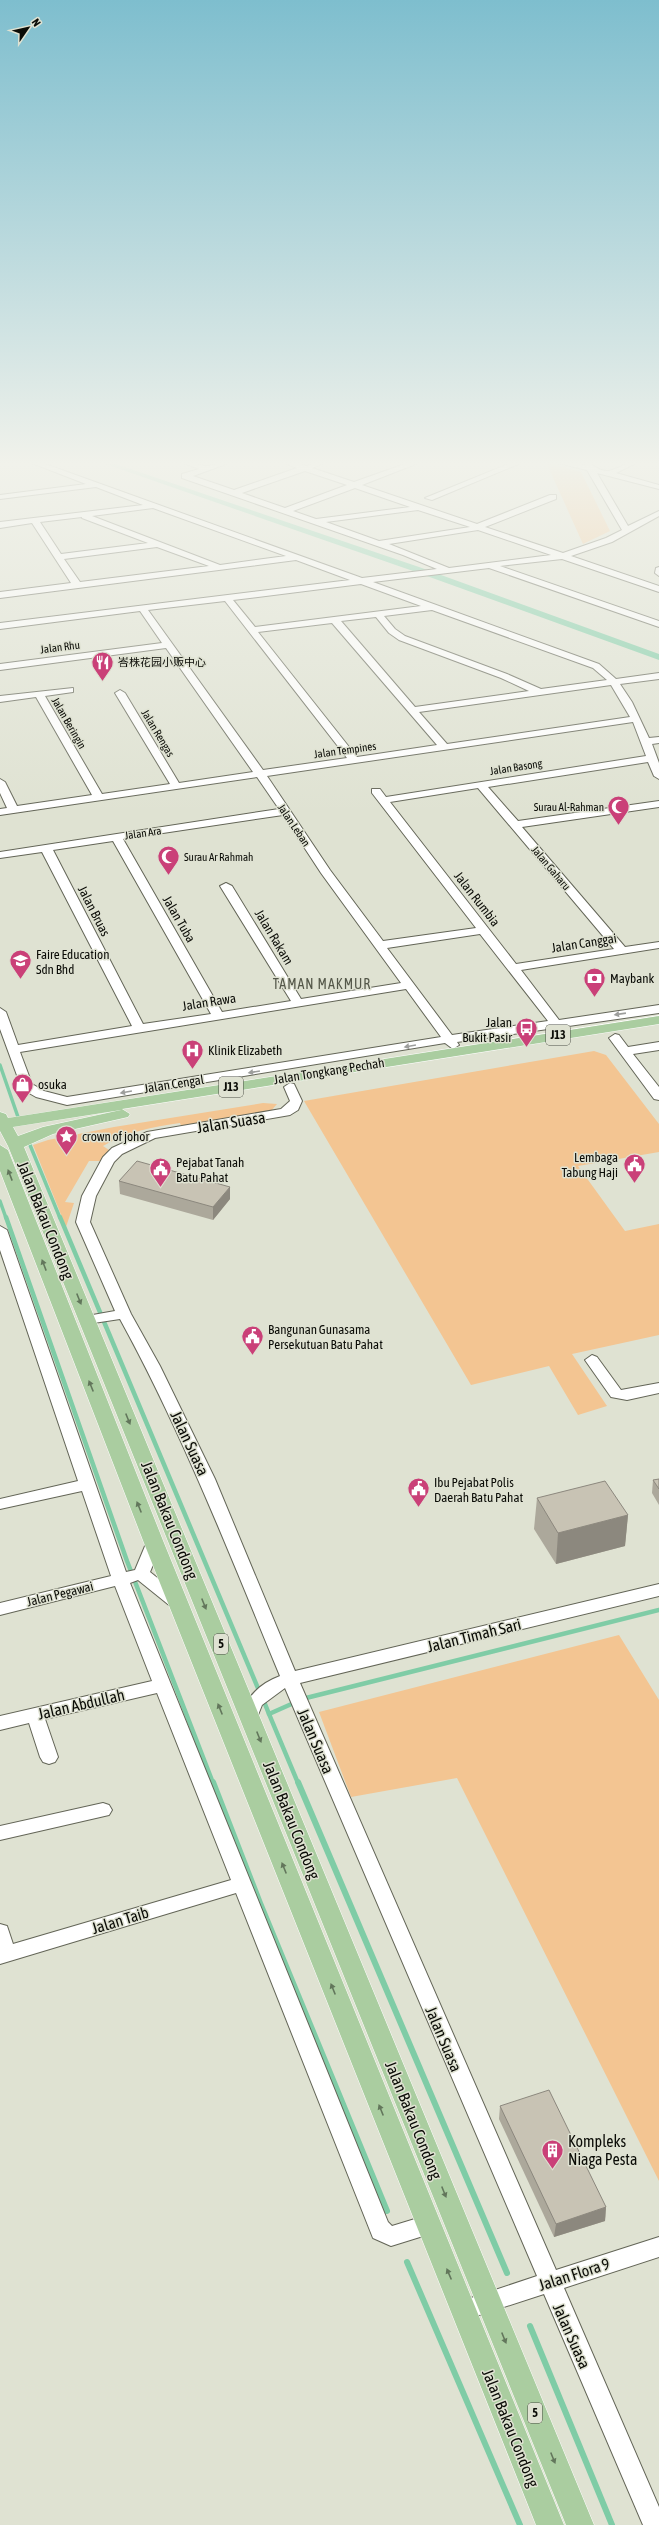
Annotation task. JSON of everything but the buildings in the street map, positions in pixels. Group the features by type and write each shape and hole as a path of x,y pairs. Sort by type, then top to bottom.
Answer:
{"main road":[{"name":"Jalan Tongkang Pechah","path":"4,1132 453,1045 558,1030 658,1020"},
{"name":"Jalan Tongkang Pechah","path":"4,1132 19,1141 36,1134 100,1121 122,1114 533,1048 615,1038 658,1020"},
{"path":"558,1030 577,1037 604,1035 615,1038"},
{"path":"453,1045 469,1054 519,1046 533,1048"},
{"name":"Jalan Bakau Condong","path":"4,1132 105,1317 252,1709 489,2302 580,2525"},
{"name":"Jalan Bakau Condong","path":"4,1132 154,1543 550,2525"}],"street":[{"path":"72,578 77,585"},
{"path":"0,595 134,578"},
{"path":"353,578 596,666 614,680 636,719 659,776"},
{"path":"0,626 386,578"},
{"path":"525,578 659,624"},
{"path":"627,578 659,589"},
{"path":"227,598 354,760"},
{"path":"252,630 436,607"},
{"name":"Jalan Leban","path":"142,608 170,645 260,774 325,871 381,945 408,985 453,1045"},
{"path":"378,614 392,631 402,638 504,676 539,692"},
{"path":"335,620 445,748"},
{"name":"Jalan Rhu","path":"0,666 170,645"},
{"path":"413,710 614,680 659,676"},
{"path":"39,694 70,690"},
{"name":"Jalan Rengas","path":"120,693 176,786"},
{"name":"Jalan Beringin","path":"0,699 39,694 98,798"},
{"name":"Jalan Tempines","path":"0,812 636,719"},
{"path":"646,742 659,740"},
{"name":"Jalan Basong","path":"384,800 652,758"},
{"path":"0,782 13,810"},
{"name":"Jalan Gaharu","path":"481,785 622,951"},
{"name":"Jalan Rumbia","path":"376,791 513,968 558,1030"},
{"path":"514,825 659,804"},
{"name":"Jalan Ara","path":"0,855 285,812"},
{"name":"Jalan Tuba","path":"116,837 218,1016"},
{"name":"Jalan Bruas","path":"46,848 139,1029"},
{"name":"Jalan Rakam","path":"226,886 298,1003"},
{"path":"381,945 483,930"},
{"name":"Jalan Canggai","path":"513,968 659,945"},
{"name":"Jalan Rawa","path":"14,1050 408,985"},
{"name":"Jalan Cengal","path":"0,1012 26,1086 40,1094 67,1101 453,1045"},
{"path":"615,1038 659,1096"},
{"path":"625,1051 659,1046"},
{"name":"Jalan Suasa","path":"290,1087 296,1101 293,1107 285,1112 152,1135 117,1151 108,1160 89,1196 83,1222 105,1317 153,1366 208,1479 287,1685 306,1718 548,2283 655,2525"},
{"path":"0,1230 89,1484 131,1576 162,1685 240,1884 381,2231 390,2236 428,2225"},
{"path":"592,1360 616,1394 627,1395 659,1388"},
{"path":"0,1504 89,1484"},
{"path":"131,1576 154,1543"},
{"path":"131,1576 167,1593 179,1606"},
{"name":"Jalan Pegawai","path":"0,1609 131,1576"},
{"name":"Jalan Timah Sari","path":"287,1685 659,1590"},
{"name":"Jalan Abdullah","path":"0,1723 162,1685"},
{"path":"252,1709 287,1685"},
{"path":"35,1715 48,1757"},
{"path":"0,1833 103,1810"},
{"name":"Jalan Taib","path":"3,1955 240,1884"},
{"path":"0,1932 3,1955"},
{"name":"Jalan Flora 9","path":"464,2310 659,2247"}],"shaded area":[{"path":"594,1051 606,1055 659,1124 659,1152 578,1166 625,1231 659,1224 659,1335 572,1354 607,1406 578,1415 549,1366 471,1385 304,1101"},
{"path":"263,1103 277,1104 270,1112 182,1128 180,1123 150,1128 121,1137 103,1146 109,1150 101,1161 89,1161 65,1202 74,1203 66,1227 33,1145 48,1140 114,1127"},
{"path":"619,1635 659,1700 659,2181 457,1778 351,1797 319,1712"}],"waterway":[{"path":"440,578 659,657"},
{"path":"0,1065 18,1117"},
{"path":"30,1145 60,1218"},
{"path":"0,1201 6,1218"},
{"path":"6,1217 127,1561 213,1783"},
{"path":"60,1217 260,1693"},
{"path":"302,1699 659,1610"},
{"path":"263,1699 269,1714"},
{"path":"269,1714 296,1702"},
{"path":"269,1714 298,1783"},
{"path":"213,1782 260,1903 387,2211"},
{"path":"298,1782 507,2273"},
{"path":"407,2262 520,2525"},
{"path":"530,2326 612,2525"}],"place":[{"name":"峇株花园小贩中心","path":"103,682"},
{"name":"Surau Al-Rahman","path":"619,826"},
{"name":"Surau Ar Rahmah","path":"169,876"},
{"name":"Faire Education Sdn Bhd","path":"21,980"},
{"name":"Maybank","path":"594,998"},
{"name":"Jalan Bukit Pasir","path":"527,1048"},
{"name":"Klinik Elizabeth","path":"192,1070"},
{"name":"osuka","path":"22,1104"},
{"name":"crown of johor","path":"67,1156"},
{"name":"Lembaga Tabung Haji","path":"634,1184"},
{"name":"Pejabat Tanah Batu Pahat","path":"161,1188"},
{"name":"Bangunan Gunasama Persekutuan Batu Pahat","path":"252,1356"},
{"name":"Ibu Pejabat Polis Daerah Batu Pahat","path":"419,1508"},
{"name":"Kompleks Niaga Pesta","path":"552,2170"}],"district":[{"name":"TAMAN MAKMUR","path":"322,984"}]}
